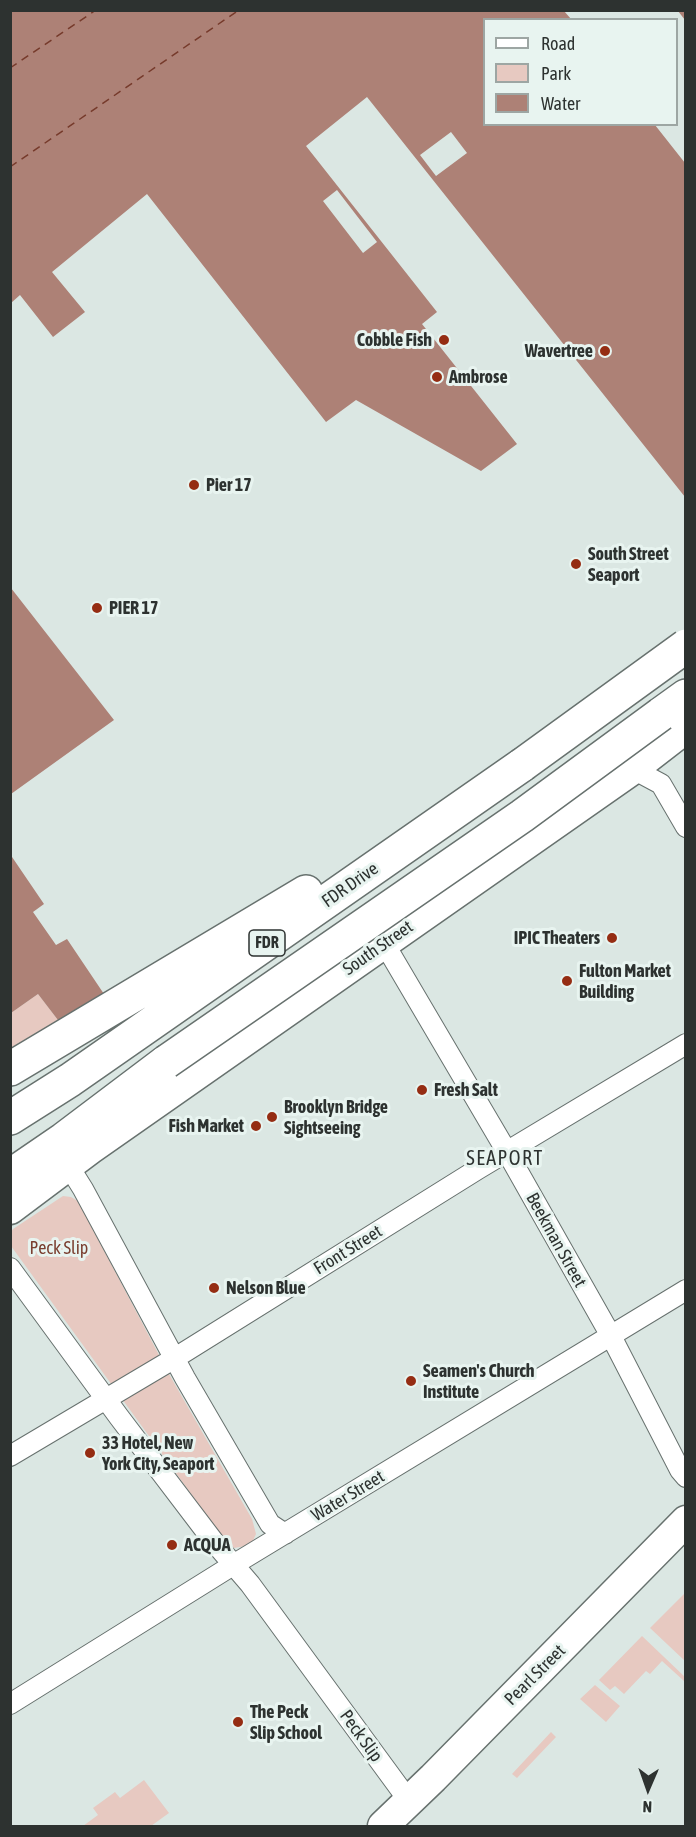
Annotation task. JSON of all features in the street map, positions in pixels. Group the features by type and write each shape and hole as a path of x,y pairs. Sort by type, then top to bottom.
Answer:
{"highway":[{"name":"FDR Drive","path":"10,1118 70,1080 522,765 686,646"},
{"name":"FDR","path":"10,1159 166,1062 522,816 686,696"},
{"path":"10,1069 306,892 416,820 522,765"},
{"path":"10,1176 64,1139 166,1062"}],"main road":[{"name":"South Street","path":"10,1209 68,1165 633,769 686,728"},
{"path":"10,1181 34,1165 68,1165"},
{"name":"Pearl Street","path":"383,1827 686,1521"}],"street":[{"path":"633,769 661,784 686,827"},
{"name":"Beekman Street","path":"384,943 507,1152 611,1336 680,1470 686,1477"},
{"name":"Front Street","path":"10,1456 175,1358 686,1044"},
{"path":"68,1165 270,1524 285,1534"},
{"name":"Peck Slip","path":"10,1268 105,1399 257,1593 409,1801"},
{"name":"Water Street","path":"10,1704 233,1565 686,1290"}],"green space":[{"path":"38,994 61,1024 11,1074 11,1013"},
{"name":"Peck Slip","path":"63,1196 78,1201 169,1374 252,1519 256,1534 252,1543 234,1548 223,1538 11,1246 13,1229"},
{"path":"685,1593 685,1661 650,1628"},
{"path":"642,1636 685,1677 684,1681 662,1661 650,1674 646,1671 624,1694 615,1686 610,1690 599,1680"},
{"path":"595,1685 620,1706 606,1722 580,1699"},
{"path":"551,1732 556,1737 517,1778 512,1774"},
{"path":"144,1780 169,1813 151,1826 83,1826 98,1815 93,1808 115,1792 120,1798"}],"water":[{"path":"11,11 685,11 685,497 367,97 306,146 437,312 422,324 517,444 481,471 356,400 326,422 147,194 52,272 85,312 53,337 20,295 11,303"},
{"path":"11,588 114,720 10,794"},
{"path":"10,854 44,904 33,912 56,945 67,939 106,997 61,1024 38,994 11,1013"}],"pier":[{"path":"564,11 678,11 685,20 685,163 656,126 678,126 678,18 570,18"},
{"path":"451,132 467,153 436,176 420,155"},
{"path":"337,190 377,242 363,253 323,201"}],"ferry route":[{"path":"10,68 96,10"},
{"path":"10,167 239,10"}],"place":[{"name":"Cobble Fish","path":"444,340"},
{"name":"Wavertree","path":"605,351"},
{"name":"Ambrose","path":"437,377"},
{"name":"Pier 17","path":"194,485"},
{"name":"South Street Seaport","path":"576,564"},
{"name":"PIER 17","path":"97,608"},
{"name":"IPIC Theaters","path":"612,938"},
{"name":"Fulton Market Building","path":"567,981"},
{"name":"Fresh Salt","path":"422,1090"},
{"name":"Brooklyn Bridge Sightseeing","path":"272,1117"},
{"name":"Fish Market","path":"256,1126"},
{"name":"Nelson Blue","path":"214,1288"},
{"name":"Seamen's Church Institute","path":"411,1381"},
{"name":"33 Hotel, New York City, Seaport","path":"90,1453"},
{"name":"ACQUA","path":"172,1545"},
{"name":"The Peck Slip School","path":"238,1722"}],"district":[{"name":"SEAPORT","path":"505,1159"}]}
